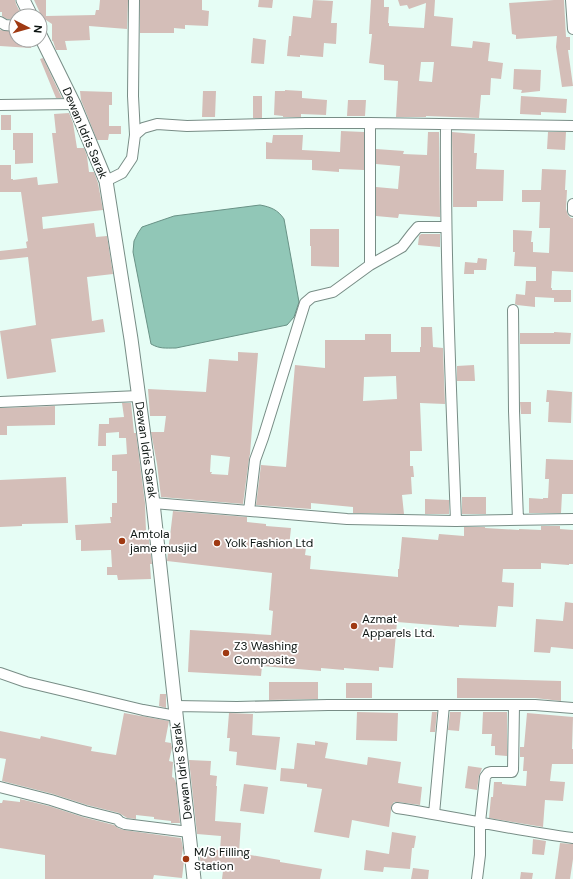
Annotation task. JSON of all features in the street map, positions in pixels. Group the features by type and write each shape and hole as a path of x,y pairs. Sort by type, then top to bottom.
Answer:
{"main road":[{"name":"Dewan Idris Sarak","path":"46,48 74,104 106,181 130,331 153,503 194,879"}],"street":[{"path":"106,181 122,174 132,158 135,135 133,96 134,0"},
{"path":"571,0 573,29"},
{"path":"0,105 74,104"},
{"path":"135,135 143,128 157,124 187,126 370,123 573,126"},
{"path":"370,123 370,265"},
{"path":"446,125 447,275 456,521"},
{"path":"573,204 573,211"},
{"path":"249,511 255,460 305,303 312,297 333,292 370,265 402,246 418,227 446,227"},
{"path":"513,310 514,411 518,520"},
{"path":"0,402 139,396"},
{"path":"153,503 347,520 456,521 573,519"},
{"path":"0,673 26,682 143,710 175,711 237,707 328,705 535,705 573,708"},
{"path":"434,814 444,705"},
{"path":"477,879 480,855 480,822 485,777 491,772 512,772 513,770 514,705"},
{"path":"0,787 117,819 125,824 189,832"},
{"path":"397,808 530,832 573,838"}],"shaded area":[{"path":"260,205 274,209 284,219 299,302 294,317 287,325 176,348 166,348 151,344 133,252 134,241 142,227 174,216"}],"building":[{"path":"0,0 15,0 18,8 8,8 8,19 2,16 2,12 0,12"},
{"path":"34,0 46,0 46,8 38,8"},
{"path":"100,0 128,0 127,29 89,26 90,40 65,41 67,50 56,50 52,41 52,24 48,21 48,16 95,15 96,10 99,10"},
{"path":"140,0 202,0 202,10 209,11 208,26 185,25 185,29 174,28 174,33 140,33"},
{"path":"259,0 273,0 272,8 258,7"},
{"path":"313,0 333,1 331,23 337,23 336,44 324,43 323,57 300,55 300,57 287,56 293,16 311,18"},
{"path":"371,0 384,0 384,7 389,7 389,26 424,28 426,3 409,9 407,5 400,6 398,0 435,0 434,16 453,18 451,46 472,48 473,41 490,43 488,61 503,63 501,79 491,78 490,95 481,95 479,118 426,116 396,117 398,81 384,80 384,65 369,63 372,34 369,34","holes":["421,62 434,62 432,82 419,81"]},
{"path":"564,0 566,37 570,37 570,50 568,50 573,86 562,87 556,47 557,36 516,39 516,35 512,34 509,3"},
{"path":"0,30 8,31 8,47 0,46"},
{"path":"253,38 266,40 264,64 251,63"},
{"path":"43,58 62,98 56,98 40,59"},
{"path":"514,69 541,70 540,91 521,93 522,90 513,89"},
{"path":"80,91 112,92 112,105 109,105 109,126 121,126 121,134 109,134 108,140 97,140 81,100"},
{"path":"203,91 216,91 215,117 202,117"},
{"path":"275,91 302,91 302,98 327,100 326,115 301,114 301,117 283,117 274,115"},
{"path":"253,96 262,96 262,118 253,118"},
{"path":"521,96 567,99 566,113 541,112 541,115 520,114"},
{"path":"348,100 366,100 365,116 347,116"},
{"path":"69,113 73,123 77,148 84,148 87,156 89,172 94,172 98,183 103,210 42,217 43,229 94,223 96,237 107,236 113,274 87,277 92,321 103,319 105,332 51,339 56,372 7,379 0,331 36,325 28,257 0,260 0,251 27,248 26,242 28,241 21,192 0,192 0,165 11,165 11,179 13,180 37,177 38,185 58,183 52,133 56,133 54,114"},
{"path":"1,115 11,115 11,130 1,130"},
{"path":"341,131 364,132 364,170 339,169 339,172 312,170 312,160 266,159 266,142 272,143 273,135 303,135 302,150 340,152"},
{"path":"428,132 439,132 440,217 399,214 398,218 376,216 376,187 398,189 400,166 376,164 376,149 404,151 403,154 427,155"},
{"path":"452,132 475,134 474,153 477,153 476,169 504,170 503,201 477,201 477,207 453,207"},
{"path":"548,132 566,132 565,150 547,149"},
{"path":"13,133 33,133 33,163 15,164"},
{"path":"542,169 566,170 566,209 568,215 573,218 573,272 552,271 551,288 552,290 571,290 571,302 554,302 554,298 535,297 535,307 517,305 515,304 516,294 525,295 526,281 536,281 536,267 514,266 515,252 513,252 513,230 532,231 531,242 533,242 533,252 549,253 550,228 539,228 540,202 522,202 522,190 541,190"},
{"path":"310,229 339,229 339,267 311,266"},
{"path":"421,234 440,234 440,247 418,245 419,236"},
{"path":"478,258 487,259 486,270 474,270 474,274 464,274 465,262 477,263"},
{"path":"421,327 432,327 433,347 443,348 445,404 420,403 422,451 410,451 410,466 413,466 414,477 411,477 412,494 402,495 404,514 353,513 353,507 311,503 311,509 256,505 261,465 286,467 295,365 325,368 325,340 365,340 365,334 391,334 391,352 420,352","holes":["396,376 397,399 363,401 364,377"]},
{"path":"520,333 571,333 570,344 520,344"},
{"path":"238,352 258,353 250,454 243,504 161,497 151,432 164,432 166,416 150,416 148,389 206,392 209,359 238,361","holes":["211,455 230,457 228,475 211,474"]},
{"path":"474,365 475,381 457,381 457,366"},
{"path":"547,390 572,392 571,423 548,422 549,402 546,402"},
{"path":"520,402 531,402 531,414 521,414"},
{"path":"122,403 131,403 134,433 136,433 145,503 146,532 148,532 152,564 150,564 151,579 118,580 117,575 107,575 107,567 112,567 111,550 81,551 81,540 76,540 75,525 111,523 110,517 112,517 112,503 117,503 117,471 112,471 112,455 127,454 126,438 119,438 119,432 106,433 106,446 98,446 99,424 109,424 109,418 124,417"},
{"path":"55,406 55,425 7,426 7,435 0,435 0,408"},
{"path":"546,459 573,460 573,494 562,494 561,513 529,513 529,498 548,498 549,479 545,479"},
{"path":"66,477 68,523 22,524 22,526 0,527 0,480"},
{"path":"462,497 486,497 486,514 462,514"},
{"path":"425,499 449,500 449,514 425,514"},
{"path":"173,511 247,517 247,522 266,524 266,526 291,528 289,547 306,548 305,555 311,556 310,569 398,577 402,537 438,540 439,534 464,536 464,527 541,530 541,526 560,526 560,529 573,530 573,564 541,563 541,569 503,569 502,582 514,583 513,607 498,606 496,627 459,625 459,627 397,622 393,668 379,667 379,671 321,668 321,671 262,666 261,676 188,672 190,630 271,635 273,611 269,610 272,573 167,561"},
{"path":"565,602 573,603 573,649 551,647 550,653 534,652 536,619 563,621"},
{"path":"457,678 561,681 561,701 535,698 457,698"},
{"path":"269,682 318,682 318,699 269,700"},
{"path":"346,683 372,683 372,698 346,698"},
{"path":"160,694 166,694 166,708 159,706"},
{"path":"357,712 398,713 397,741 356,740"},
{"path":"432,712 437,712 435,732 430,732"},
{"path":"450,712 461,712 459,731 448,730"},
{"path":"483,712 507,712 507,756 495,755 495,746 491,746 492,734 482,734"},
{"path":"124,713 169,721 165,742 171,743 172,748 169,761 173,762 172,777 176,783 180,823 171,823 171,821 154,819 154,817 136,815 136,819 127,818 119,813 2,781 6,759 0,758 0,731 40,739 41,736 92,747 91,751 116,755"},
{"path":"229,713 253,714 252,735 280,737 276,770 236,765 237,752 229,751 230,738 227,738"},
{"path":"527,713 573,717 573,764 552,764 550,781 565,782 563,801 545,800 543,827 489,818 494,782 526,786 527,771 523,771 524,757 520,757 520,747 524,747"},
{"path":"315,741 328,743 325,758 367,765 368,757 401,762 398,783 422,787 420,805 394,802 391,807 389,827 352,820 349,838 314,832 322,789 307,787 307,784 280,781 281,768 294,769 297,743 315,745"},
{"path":"189,760 211,761 210,775 217,776 215,821 241,823 239,853 322,869 320,879 222,879 223,871 201,868 199,848 220,850 221,836 197,834"},
{"path":"468,766 482,768 477,790 465,788"},
{"path":"244,784 268,787 264,814 240,811"},
{"path":"20,799 114,825 124,830 181,838 183,848 181,861 184,861 182,878 154,875 153,879 45,879 45,855 0,848 0,803 2,803 3,800 20,802"},
{"path":"392,832 416,836 414,848 412,848 410,869 384,867 383,872 364,870 366,850 389,854"},
{"path":"533,839 546,841 544,855 532,854"},
{"path":"560,843 573,844 573,859 570,879 555,879"},
{"path":"413,868 429,870 428,879 411,879"},
{"path":"521,872 533,873 532,879 520,879"}],"place":[{"name":"Amtola jame musjid","path":"122,541"},
{"name":"Yolk Fashion Ltd","path":"217,543"},
{"name":"Azmat Apparels Ltd.","path":"354,626"},
{"name":"Z3 Washing Composite","path":"226,653"},
{"name":"M/S Filling Station","path":"186,859"}]}
